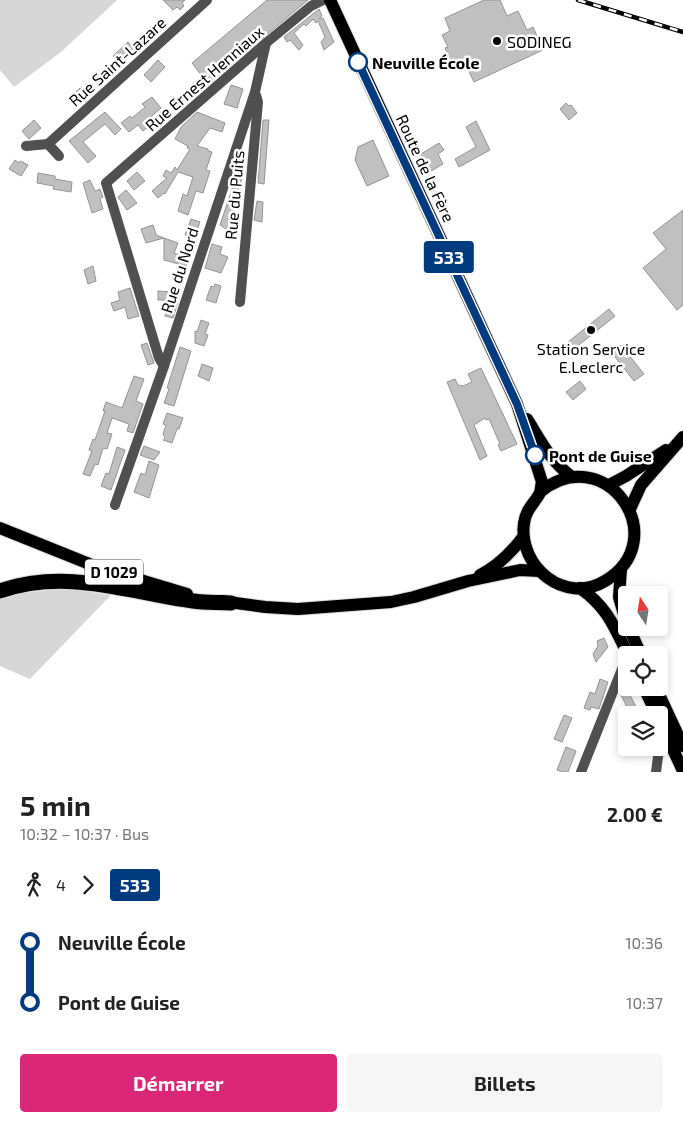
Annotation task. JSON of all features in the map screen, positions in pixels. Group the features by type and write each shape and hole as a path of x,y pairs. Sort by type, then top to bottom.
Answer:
{"highway":[{"path":"0,591 28,583 60,580 118,586 195,601 231,603"}],"main road":[{"name":"Route de la Fère","path":"330,0 517,404 542,482 540,492"},
{"name":"Route de la Fère","path":"517,404 549,455 558,466 572,477"},
{"path":"609,485 626,476 682,438"},
{"path":"630,509 641,485 682,438"},
{"path":"572,477 586,477 609,485 630,509 634,534 630,553 621,569 602,583 580,588 558,584 539,571 528,556 523,537 524,521 530,506 540,492 555,482 572,477"},
{"name":"D 1029","path":"0,528 106,569 173,590 231,603 298,610 391,602 468,581 520,570 539,571"},
{"name":"D 1029","path":"468,581 489,570 511,552 523,537"},
{"path":"620,586 621,569"},
{"path":"580,588 595,599 605,610 613,622 624,646"},
{"path":"660,696 683,746"},
{"path":"668,739 683,771"}],"street":[{"name":"Rue Saint-Lazare","path":"48,144 207,0"},
{"name":"Rue Ernest Henniaux","path":"164,366 156,349 106,183 266,43 312,6 323,0"},
{"name":"Rue du Nord","path":"115,505 164,366 255,92 266,43"},
{"name":"Rue du Puits","path":"240,302 258,102 255,92"},
{"path":"26,146 48,144 60,156"},
{"path":"581,772 618,679"},
{"path":"656,772 657,756"}],"shaded area":[{"path":"0,0 117,0 61,52 14,87 0,70"},
{"path":"63,588 111,595 30,679 0,666 0,598 6,595"}],"building":[{"path":"163,0 185,0 182,3 184,6 180,10 177,7 173,10"},
{"path":"267,0 308,0 208,84 192,63"},
{"name":"SODINEG","path":"484,0 500,0 507,16 518,11 527,30 533,27 543,50 474,82 464,61 453,66 445,48 448,47 442,35 450,31 445,18"},
{"path":"319,9 322,16 319,19 323,18 334,42 324,50 321,42 325,37 318,21 316,23 313,19 294,33 303,45 299,50 290,40 287,42 284,37"},
{"path":"128,42 135,50 118,62 113,56"},
{"path":"158,60 165,67 151,82 144,75"},
{"path":"231,85 243,89 237,108 224,104"},
{"path":"80,88 87,95 76,104 70,98"},
{"path":"152,97 161,108 146,121 148,127 143,131 138,125 129,132 121,123 130,116 132,118 145,107 142,104"},
{"path":"566,103 569,106 571,105 577,113 569,120 560,109"},
{"path":"105,112 121,129 115,135 105,124 83,142 96,156 88,163 69,141"},
{"path":"197,112 225,123 222,132 210,128 197,146 212,152 206,170 210,171 203,193 196,191 188,215 178,211 183,194 187,196 193,177 178,172 165,194 158,198 152,191 167,178 163,176 166,170 171,173 175,167 177,170 190,149 175,139 181,127"},
{"path":"34,120 41,128 29,139 22,131"},
{"path":"263,120 269,120 264,184 258,183"},
{"path":"476,121 490,150 459,167 455,159 476,147 466,127"},
{"path":"373,140 389,176 367,186 355,160 358,147"},
{"path":"439,143 444,150 438,154 443,164 431,171 421,154"},
{"path":"15,160 28,165 21,176 9,169"},
{"path":"137,172 145,181 134,190 127,181"},
{"path":"38,173 72,182 71,192 53,189 54,186 37,183"},
{"path":"236,177 242,178 238,191 242,191 237,207 234,206 228,228 226,229 220,225"},
{"path":"90,180 95,191 100,189 103,197 100,199 103,209 92,213 83,183"},
{"path":"126,190 137,203 127,210 118,197"},
{"path":"257,201 263,202 262,222 254,220"},
{"path":"683,210 683,305 677,310 643,268 666,249 653,233"},
{"path":"191,219 200,222 194,238 185,235"},
{"path":"153,225 156,235 164,238 146,243 141,229"},
{"path":"164,238 178,243 174,253 188,258 186,266 164,260"},
{"path":"212,244 222,247 220,254 228,257 221,273 205,268"},
{"path":"93,266 96,281 88,284 84,270"},
{"path":"215,284 221,286 216,303 206,300 211,286 214,287"},
{"path":"130,288 139,316 128,319 125,307 114,311 111,303 120,300 118,292"},
{"path":"158,291 173,292 172,300 158,300"},
{"path":"168,302 178,302 173,318 165,316"},
{"path":"609,309 615,316 574,349 568,342"},
{"path":"201,320 209,323 205,334 208,335 204,346 195,343 195,331 197,332"},
{"path":"147,343 154,363 148,365 141,345"},
{"path":"621,345 644,374 634,381 612,353"},
{"path":"180,347 191,351 174,406 164,403"},
{"path":"202,364 213,368 209,381 198,376"},
{"path":"481,368 517,444 501,451 498,445 500,444 489,419 486,420 485,418 474,425 487,456 480,460 447,382 455,379 458,385 463,386 472,382 468,374"},
{"path":"134,376 144,379 136,401 143,404 133,433 127,431 129,424 112,418 107,433 112,434 107,449 103,448 98,465 95,464 90,476 83,474 92,451 89,450 93,439 95,440 105,411 103,411 106,402 122,408"},
{"path":"580,381 586,389 573,400 566,392"},
{"path":"167,413 183,418 172,443 163,440 165,438 163,434 166,425 163,424"},
{"path":"144,446 160,452 154,460 140,455"},
{"path":"117,447 125,450 111,490 101,486 106,473 109,474"},
{"path":"149,461 159,465 149,498 134,492 141,473 145,475"},
{"path":"604,638 608,647 596,662 593,654 598,646 597,641"},
{"path":"600,679 608,682 599,709 591,707 590,710 584,708 590,692 595,694"},
{"path":"622,696 630,696 635,706 626,706"},
{"path":"564,715 572,718 562,742 554,739"},
{"path":"566,747 576,751 568,772 563,772 557,770"}],"railway":[{"path":"578,0 683,32"}],"bus line":[{"name":"533","path":"358,62 517,404 535,455"}],"place":[{"name":"SODINEG","path":"497,41"},
{"name":"Neuville École","path":"358,62"},
{"name":"Station Service E.Leclerc","path":"591,330"},
{"name":"Pont de Guise","path":"535,455"}]}
